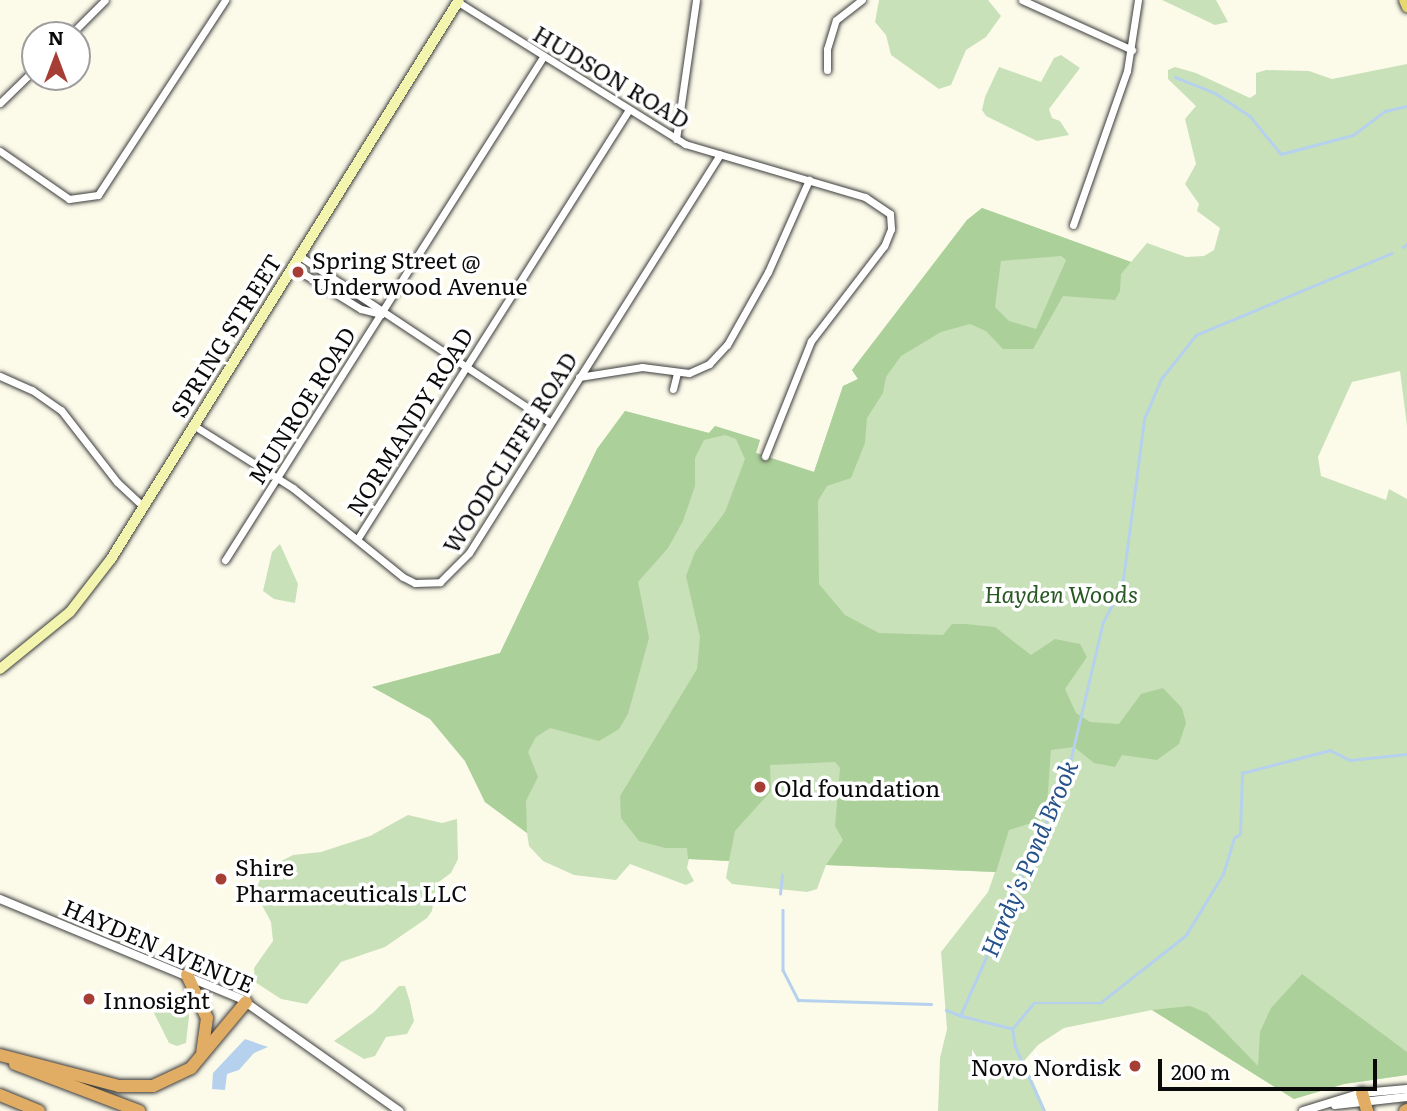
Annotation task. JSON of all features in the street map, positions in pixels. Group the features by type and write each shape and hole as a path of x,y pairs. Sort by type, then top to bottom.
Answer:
{"highway":[{"path":"187,975 207,1018 199,1059"},
{"path":"0,1056 136,1088 174,1079 199,1059 246,1002"},
{"path":"0,1056 139,1111"},
{"path":"0,1095 39,1111"}],"main road":[{"path":"1404,0 1407,7"},
{"name":"SPRING STREET","path":"0,670 70,612 111,559 298,254 459,1"}],"street":[{"path":"84,21 104,0"},
{"path":"0,151 69,200 98,195 225,0"},
{"path":"676,139 696,0"},
{"path":"827,70 827,49 836,20 863,0"},
{"path":"1022,0 1132,50"},
{"path":"1073,225 1132,50 1138,0"},
{"name":"HUDSON ROAD","path":"459,1 543,57 676,139 720,155 875,201 890,214 891,229 884,246 811,341 765,456"},
{"name":"MUNROE ROAD","path":"225,560 543,57"},
{"path":"0,103 21,83"},
{"name":"NORMANDY ROAD","path":"358,538 628,111"},
{"name":"WOODCLIFFE ROAD","path":"192,424 278,478 415,583 440,582 469,553 549,422 720,155"},
{"path":"579,377 642,367 677,373 695,372 709,364 726,345 774,260 809,180"},
{"path":"298,254 361,295 382,314 549,422"},
{"path":"291,266 361,309 382,314"},
{"path":"673,388 677,373"},
{"path":"0,376 32,390 61,410 117,482 142,505"},
{"name":"HAYDEN AVENUE","path":"0,898 246,1002 399,1111"},
{"path":"1365,1102 1407,1089"},
{"path":"1303,1111 1407,1097"}],"green space":[{"path":"879,0 988,0 1001,16 986,37 966,50 951,85 939,89 891,55 886,35 875,22"},
{"path":"1162,0 1216,0 1228,22 1215,25"},
{"path":"1061,55 1080,68 1049,109 1052,118 1060,121 1069,135 1037,141 986,116 982,110 985,97 999,67 1041,82 1054,58"},
{"name":"Hayden Woods","path":"1407,64 1407,426 1400,371 1352,382 1318,457 1321,476 1386,500 1389,489 1407,499 1407,1075 1344,1084 1294,1099 1152,1010 1064,1028 1038,1045 1024,1061 1046,1111 938,1111 940,1058 947,1029 941,952 988,892 995,872 826,865 817,889 807,892 732,884 726,878 729,861 689,859 687,868 694,881 686,885 630,864 616,880 574,875 543,861 529,846 527,833 485,802 465,761 430,719 372,687 500,653 597,449 625,411 709,433 715,426 760,440 756,453 814,472 843,386 858,379 852,370 967,220 982,208 1131,262 1147,243 1186,257 1204,256 1214,250 1220,228 1197,211 1199,204 1185,184 1196,164 1185,119 1196,106 1168,79 1168,70 1175,67 1196,73 1250,98 1256,94 1256,73 1266,70 1309,71 1332,79"},
{"path":"982,208 1131,262 1121,274 1120,291 1115,300 1063,296 1033,349 1003,349 986,331 970,324 941,332 901,356 886,377 883,393 867,418 865,443 851,478 827,486 818,501 819,584 845,615 879,633 943,635 952,624 965,624 995,627 1031,655 1055,639 1080,644 1087,657 1065,689 1076,713 1090,722 1119,724 1141,694 1163,688 1182,708 1186,723 1179,744 1157,760 1122,755 1115,767 1094,763 1074,747 1051,750 1047,804 1041,820 1009,830 996,872 826,865 843,840 835,826 840,768 835,762 770,765 771,791 735,831 729,861 688,859 687,848 665,848 639,841 621,818 620,796 697,669 700,637 686,576 695,552 725,512 745,459 736,439 725,435 704,440 695,458 695,486 683,521 668,548 638,582 649,638 628,714 619,729 599,741 550,728 536,737 528,752 538,777 526,801 527,833 485,802 465,761 430,719 372,687 500,653 597,449 625,411 709,433 715,426 760,440 756,453 814,472 843,386 858,379 852,370 967,220","holes":["1061,256 1066,260 1036,329 1009,321 995,307 1001,261"]},
{"path":"280,544 298,584 295,603 274,599 263,591 272,552"},
{"path":"408,815 442,823 457,819 458,859 451,873 436,884 432,911 427,918 385,947 341,962 307,1004 281,999 255,982 254,968 273,941 271,922 255,892 264,870 293,855 321,852 370,836"},
{"path":"1302,974 1407,1052 1407,1075 1344,1084 1294,1099 1152,1010 1190,1006 1207,1013 1258,1066 1260,1032 1271,1008"},
{"path":"399,986 405,986 414,1021 407,1034 386,1037 375,1056 364,1059 334,1041 374,1012"},
{"path":"177,1005 188,1006 189,1016 186,1043 177,1046 169,1043 154,1013 159,1006 171,1013"}],"water":[{"path":"245,1039 268,1047 254,1053 239,1070 227,1074 225,1090 212,1089 213,1073"}],"waterway":[{"path":"1175,77 1215,93 1250,116 1281,154 1353,135 1385,111 1407,106"},
{"path":"1403,247 1407,244"},
{"name":"Hardy's Pond Brook","path":"1044,1111 1015,1047 1012,1029 960,1016 1067,775 1103,622 1122,587 1144,419 1161,379 1196,335 1392,253"},
{"path":"1012,1029 1034,1003 1100,1003 1186,935 1223,874 1234,838 1240,834 1242,773 1330,750 1350,760 1407,754"},
{"path":"780,894 782,875"},
{"path":"783,910 783,970 798,1000 931,1004"},
{"path":"946,1010 959,1015"}],"place":[{"name":"Spring Street @ Underwood Avenue","path":"298,272"},
{"name":"Old foundation","path":"760,787"},
{"name":"Shire Pharmaceuticals LLC","path":"221,879"},
{"name":"Innosight","path":"89,999"},
{"name":"Novo Nordisk","path":"1135,1066"}]}
